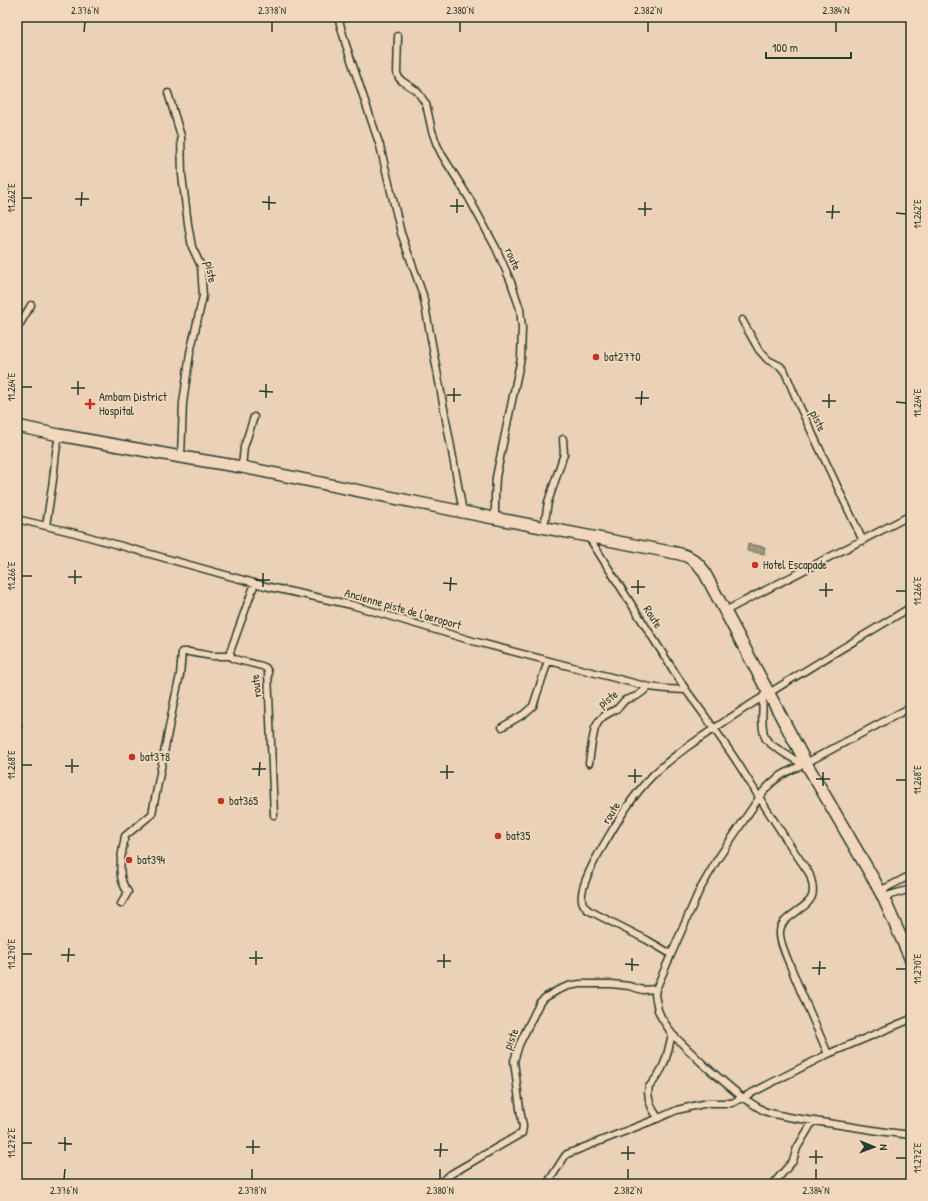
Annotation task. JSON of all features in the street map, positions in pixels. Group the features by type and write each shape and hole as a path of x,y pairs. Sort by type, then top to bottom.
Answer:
{"highway":[{"path":"17,426 59,435 242,467 665,551 690,558 697,562 703,570 725,611 766,694 804,764 881,894 911,960"}],"street":[{"path":"338,17 346,46 380,146 401,233 423,295 463,512"},
{"name":"route","path":"398,36 397,72 399,78 417,91 426,104 432,131 442,156 469,198 496,248 511,282 520,309 522,328 522,358 496,477 495,518"},
{"name":"piste","path":"168,93 181,136 182,175 188,224 192,247 201,266 203,296 190,353 182,403 181,457"},
{"path":"17,329 32,305"},
{"name":"piste","path":"742,320 763,356 780,366 785,372 862,541"},
{"path":"242,467 244,447 254,417"},
{"path":"46,526 59,435"},
{"path":"544,527 548,502 564,454 563,439"},
{"path":"725,611 911,515"},
{"name":"Ancienne piste de l'aeroport","path":"17,519 75,533 255,583 352,605 466,639 648,687 667,690 686,690"},
{"name":"Route","path":"588,536 686,690"},
{"path":"231,656 231,647 255,583"},
{"name":"route","path":"671,954 588,910 582,901 583,888 593,865 620,817 652,776 666,762 681,751 766,694 911,607"},
{"name":"route","path":"121,904 128,892 123,886 120,865 124,836 152,814 180,675 182,652 212,656 231,656 238,660 266,668 268,672 274,815"},
{"path":"502,727 524,714 533,706 548,660"},
{"name":"piste","path":"589,763 592,742 598,721 618,708 626,700 636,696 648,687"},
{"path":"686,690 744,773 809,873 813,883 814,891 811,900 783,923 779,930 790,965 828,1054"},
{"path":"766,694 762,721 766,740 770,745 804,764"},
{"path":"911,707 771,782 717,860 699,891 656,989 655,995 661,1017 672,1034 704,1065 743,1098 764,1111 813,1121 911,1135"},
{"path":"881,894 911,875"},
{"path":"881,894 911,889"},
{"name":"piste","path":"438,1184 451,1174 522,1133 523,1126 514,1061 519,1045 540,1002 563,988 588,984 612,984 629,986 643,990 656,989"},
{"path":"547,1184 565,1156 575,1151 685,1108 708,1104 732,1103 828,1054 911,1019"},
{"path":"659,1118 655,1114 650,1102 648,1090 666,1060 672,1034"},
{"path":"773,1184 793,1161 797,1148 813,1121"}],"shaded area":[{"path":"748,544 765,547 764,554 747,551"}],"place":[{"name":"bat2770","path":"596,357"},
{"name":"Ambam District Hospital","path":"90,404"},
{"name":"Hotel Escapade","path":"755,565"},
{"name":"bat378","path":"132,757"},
{"name":"bat365","path":"221,801"},
{"name":"bat35","path":"498,836"},
{"name":"bat394","path":"129,860"}]}
